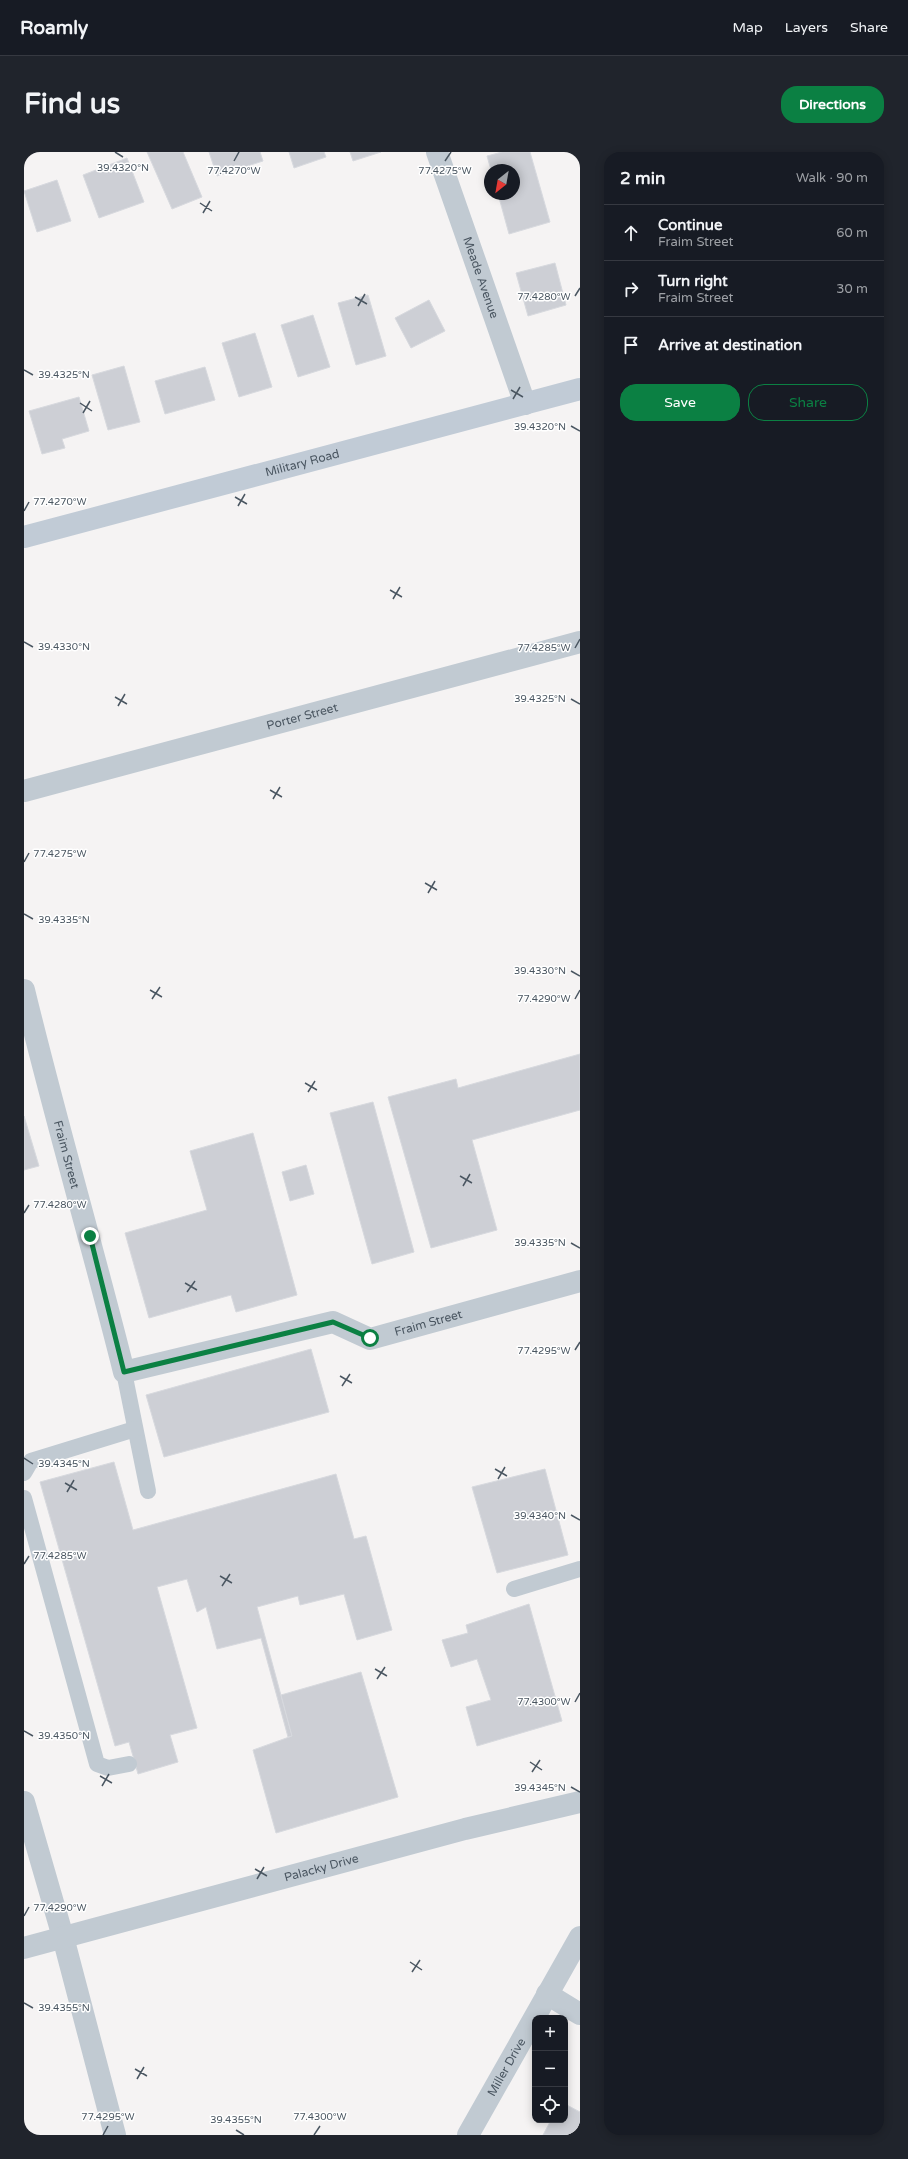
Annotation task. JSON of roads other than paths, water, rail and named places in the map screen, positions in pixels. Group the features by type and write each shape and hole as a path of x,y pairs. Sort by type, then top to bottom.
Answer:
{"street":[{"name":"Meade Avenue","path":"437,152 525,404"},
{"name":"Military Road","path":"24,537 525,404 580,388"},
{"name":"Porter Street","path":"24,791 580,642"},
{"name":"Fraim Street","path":"24,990 45,1077 90,1236 124,1372 333,1322 370,1338 580,1281"},
{"path":"24,1802 63,1937 115,2135"},
{"name":"Palacky Drive","path":"24,1948 465,1829 580,1802"},
{"name":"Miller Drive","path":"468,2135 580,1937"},
{"path":"547,1994 580,2014"}],"lane":[{"path":"124,1372 148,1491"},
{"path":"24,1473 31,1461 135,1429"},
{"path":"24,1498 97,1764 108,1768 129,1764"},
{"path":"514,1589 580,1570"}]}
